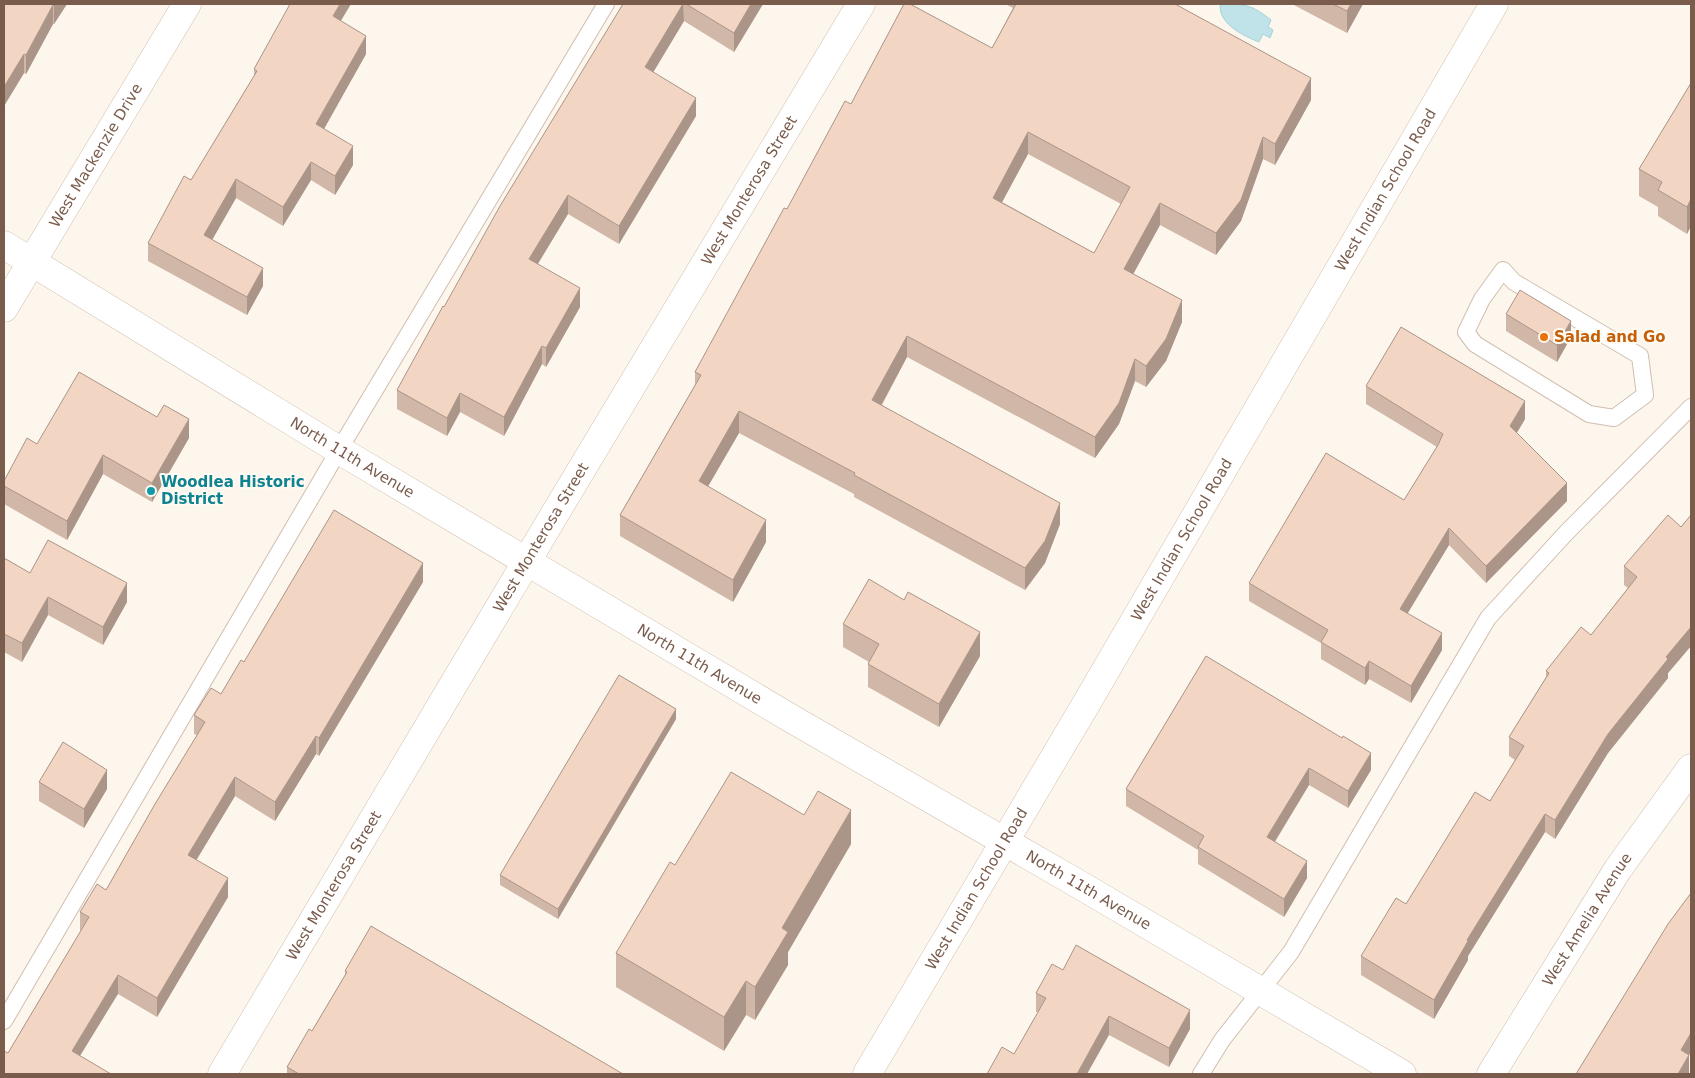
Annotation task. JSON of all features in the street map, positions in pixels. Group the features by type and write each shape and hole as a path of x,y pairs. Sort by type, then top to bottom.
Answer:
{"street":[{"name":"West Mackenzie Drive","path":"4,308 187,4"},
{"name":"West Monterosa Street","path":"222,1074 527,560 861,4"},
{"name":"West Indian School Road","path":"867,1074 1494,4"},
{"name":"North 11th Avenue","path":"4,245 340,450 792,719 1005,841 1402,1074"},
{"name":"West Amelia Avenue","path":"1491,1074 1618,868 1691,768"}],"lane":[{"path":"4,1021 340,450 606,4"},
{"path":"1503,270 1514,282 1640,356 1645,395 1614,418 1589,414 1475,344 1466,332 1482,299 1503,270"},
{"path":"1201,1074 1222,1040 1291,952 1488,618 1566,533 1691,407"}],"water":[{"path":"1222,4 1248,6 1264,15 1271,20 1268,27 1273,30 1270,38 1263,34 1259,42 1234,29 1228,24 1221,13 1220,6"}],"building":[{"path":"4,4 55,4 26,55 24,54 4,87"},
{"path":"290,4 340,4 333,16 366,36 316,124 353,146 335,176 311,162 283,207 236,179 204,235 263,268 247,297 148,243 184,176 191,180 257,71 254,69"},
{"path":"623,4 683,4 645,67 696,98 619,226 568,195 529,259 580,288 546,348 542,346 504,417 460,393 447,418 397,390 500,206"},
{"path":"686,4 751,4 734,33"},
{"path":"904,4 910,4 992,48 1016,4 1175,4 1311,78 1275,144 1263,137 1241,200 1216,233 1160,203 1124,269 1182,300 1166,339 1146,366 1135,359 1119,403 1095,437 907,336 872,400 1060,503 1045,541 1025,568 739,411 699,481 766,520 733,580 620,515 701,375 695,372 784,208 787,209 845,101 851,104","holes":["1028,132 1130,187 1094,253 993,198"]},
{"path":"1333,4 1351,4 1347,11"},
{"path":"1691,83 1691,199 1687,207 1658,190 1662,182 1639,169"},
{"path":"1520,290 1571,321 1557,345 1506,314"},
{"path":"1401,327 1525,401 1510,426 1567,483 1486,566 1449,528 1400,609 1442,633 1411,686 1369,661 1365,668 1321,642 1328,630 1249,583 1326,453 1404,500 1438,445 1443,434 1366,386"},
{"path":"79,372 157,417 164,405 189,419 152,483 103,455 67,521 4,486 4,481 27,438 37,444"},
{"path":"334,510 423,563 319,738 316,736 275,802 235,777 188,855 228,878 157,998 118,975 72,1051 111,1074 4,1074 4,1051 8,1053 89,917 80,912 97,884 106,890 205,722 194,715 211,688 221,694 241,660 244,662"},
{"path":"1668,515 1681,527 1691,515 1691,627 1608,734 1555,820 1545,814 1467,940 1434,1000 1361,956 1396,898 1406,904 1475,792 1490,801 1524,746 1509,737 1549,673 1546,671 1581,627 1591,635 1637,577 1624,566"},
{"path":"48,540 127,583 103,627 48,597 22,643 4,634 4,558 30,573"},
{"path":"869,579 904,600 908,592 980,632 939,704 868,664 879,644 843,624"},
{"path":"1206,656 1342,738 1343,736 1371,753 1348,791 1309,768 1267,837 1307,861 1284,899 1198,847 1204,836 1126,789"},
{"path":"619,675 676,709 558,909 500,875"},
{"path":"63,742 107,770 84,809 39,782"},
{"path":"731,772 804,815 818,791 851,810 782,928 788,932 755,987 746,981 724,1017 616,953 670,862 675,865"},
{"path":"1691,893 1691,1033 1681,1050 1689,1055 1678,1074 1576,1074 1668,924"},
{"path":"371,926 623,1074 299,1074 287,1067 309,1029 312,1031 347,972 345,971"},
{"path":"1076,945 1190,1010 1169,1048 1109,1016 1077,1074 987,1074 1002,1047 1014,1054 1046,998 1036,993 1052,964 1063,970"}],"place":[{"name":"Salad and Go","path":"1544,337"},
{"name":"Woodlea Historic District","path":"151,491"}]}
